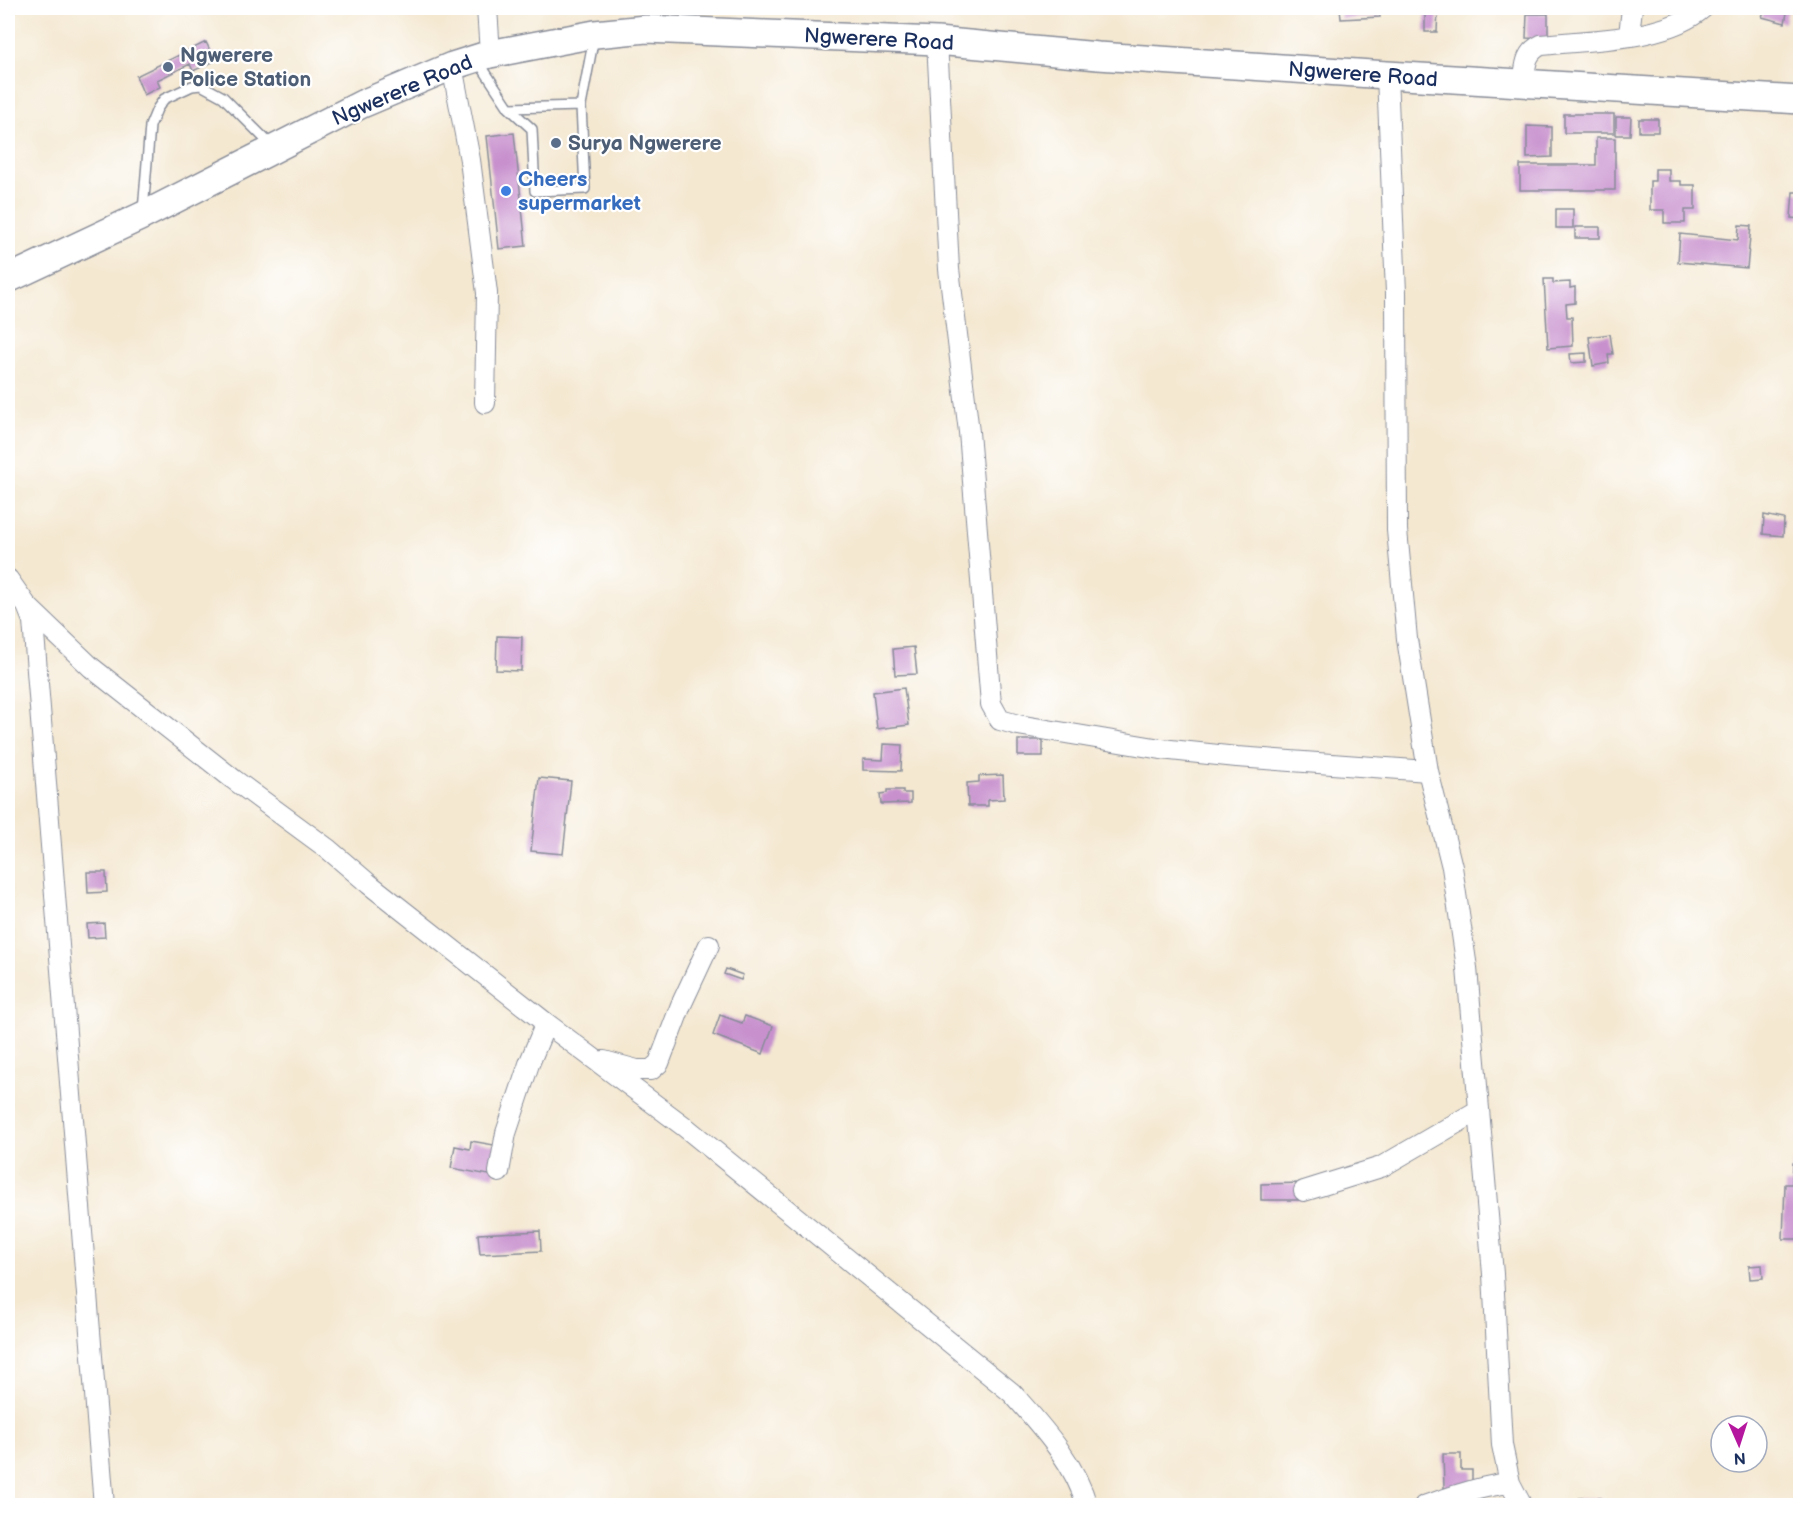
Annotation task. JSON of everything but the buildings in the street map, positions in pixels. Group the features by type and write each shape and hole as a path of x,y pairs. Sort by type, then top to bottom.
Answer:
{"main road":[{"name":"Ngwerere Road","path":"8,279 142,216 362,104 473,60 595,34 646,29 937,41 1098,56 1800,100"}],"street":[{"path":"485,403 486,283 470,160 473,60 487,8"},
{"path":"1629,35 1632,8"},
{"path":"1523,84 1527,57 1532,49 1541,45 1658,31 1683,22 1703,8"},
{"path":"937,41 950,269 969,432 991,704 1000,720 1161,749 1428,771"},
{"path":"1387,75 1396,293 1397,530 1407,639 1428,771 1452,867 1460,911 1467,968 1493,1274 1502,1445 1509,1483 1522,1506"},
{"path":"8,579 27,606 92,668 233,779 328,849 546,1023 685,1127 1012,1392 1047,1434 1078,1482 1087,1506"},
{"path":"27,606 33,621 104,1506"},
{"path":"588,1054 613,1065 636,1070 651,1070 659,1063 681,1005 709,945"},
{"path":"499,1172 506,1133 529,1064 546,1023"},
{"path":"1304,1191 1382,1167 1479,1110"},
{"path":"1424,1506 1494,1484 1509,1483"}],"lane":[{"path":"473,60 509,108 532,129 535,191 585,189 581,106 595,34"},
{"path":"142,216 150,126 164,99 192,86 201,85 223,97 274,147"},
{"path":"509,108 581,106"}],"place":[{"name":"Ngwerere Police Station","path":"168,67"},
{"name":"Surya Ngwerere","path":"556,143"},
{"name":"Cheers supermarket","path":"506,191"}]}
